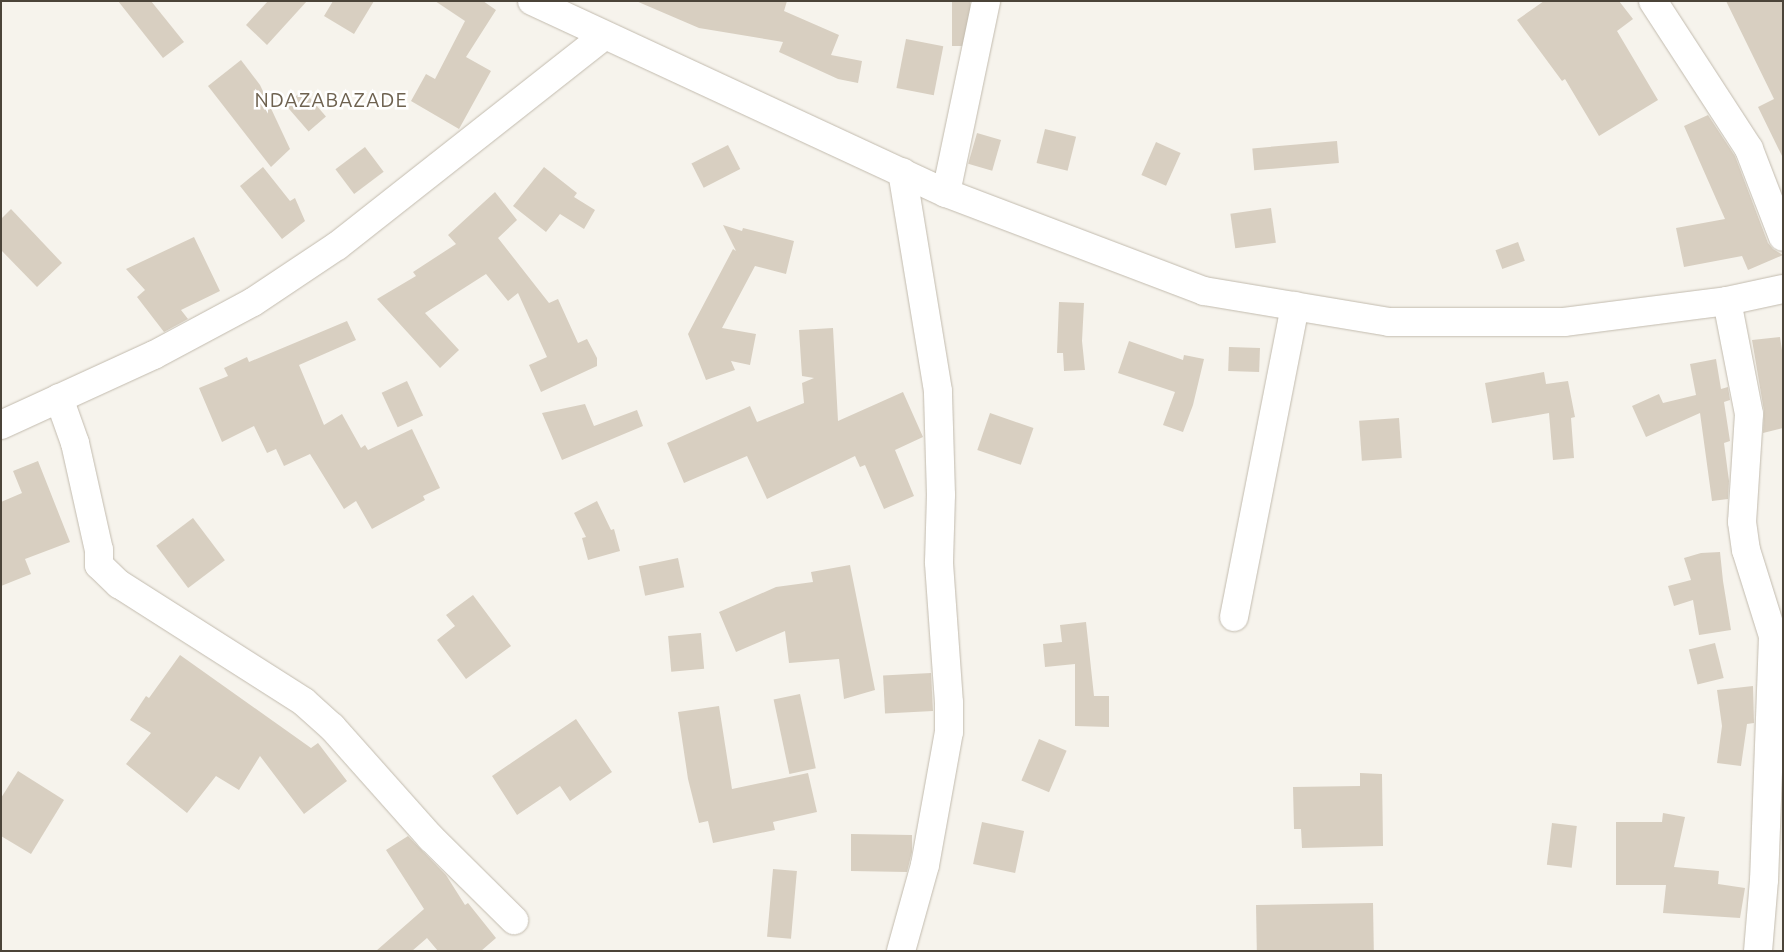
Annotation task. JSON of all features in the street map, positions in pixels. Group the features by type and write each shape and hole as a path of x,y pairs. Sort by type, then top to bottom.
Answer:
{"street":[{"path":"532,1 946,193 1204,291 1390,322 1564,322 1727,300 1783,289"},
{"path":"946,193 986,1"},
{"path":"1653,1 1749,149 1783,236"},
{"path":"1,425 154,355 261,297 337,246 604,36"},
{"path":"901,951 925,865 949,732 949,703 939,571 941,495 938,391 902,172"},
{"path":"1727,300 1749,414 1742,522 1746,550 1773,636 1764,880 1758,951"},
{"path":"1234,617 1295,306"},
{"path":"59,398 75,443 99,550 99,565 120,584 304,702 332,727 431,838 514,920"}],"building":[{"path":"118,1 151,1 184,42 163,58"},
{"path":"268,1 307,1 267,45 246,25"},
{"path":"333,1 374,1 354,34 324,16"},
{"path":"435,1 483,1 496,10 466,57 491,71 459,129 411,101 426,74 435,79 465,21"},
{"path":"636,1 787,1 784,11 839,35 831,55 862,61 858,83 838,79 779,52 783,42 699,28"},
{"path":"952,1 970,1 970,46 952,46"},
{"path":"1544,1 1619,1 1633,19 1617,31 1658,100 1599,136 1565,79 1562,81 1517,20"},
{"path":"1726,1 1783,1 1783,158 1758,107 1774,99"},
{"path":"906,39 943,46 934,95 896,88"},
{"path":"241,60 260,85 290,149 271,167 208,86"},
{"path":"303,90 326,116 309,132 286,105"},
{"path":"1708,115 1735,156 1768,243 1773,249 1783,255 1748,270 1742,256 1684,267 1676,228 1725,219 1684,126"},
{"path":"1045,129 1076,137 1068,171 1037,163"},
{"path":"977,133 1001,140 992,171 968,164"},
{"path":"1337,141 1339,163 1254,170 1252,148"},
{"path":"1156,142 1181,153 1166,186 1141,175"},
{"path":"728,145 740,169 704,188 691,164"},
{"path":"365,147 384,172 354,194 335,169"},
{"path":"263,167 290,201 295,198 305,221 282,239 240,186"},
{"path":"544,167 577,193 574,197 595,210 584,229 560,214 546,232 513,206"},
{"path":"495,192 517,220 498,238 549,303 558,299 578,343 587,339 597,358 597,366 541,392 529,365 547,357 518,293 508,301 486,274 425,313 459,350 440,368 377,299 416,276 413,272 456,244 448,235"},
{"path":"1271,208 1276,243 1235,248 1230,214"},
{"path":"11,209 62,263 37,287 1,250 1,219"},
{"path":"723,225 742,231 743,228 794,241 786,274 755,266 722,328 756,334 750,365 731,361 735,370 706,380 688,334 733,249 736,251"},
{"path":"194,237 220,291 181,310 188,319 164,332 137,297 145,290 126,269"},
{"path":"1518,242 1525,261 1502,269 1495,250"},
{"path":"1059,302 1084,303 1082,341 1085,370 1064,371 1063,353 1057,353"},
{"path":"347,321 356,340 299,365 324,425 342,414 361,448 365,445 368,450 412,429 440,488 423,496 425,500 372,529 356,501 344,509 310,454 284,466 276,449 267,453 254,426 222,442 199,388 228,376 224,368 247,357 249,362"},
{"path":"833,328 838,421 903,392 923,437 895,450 914,496 884,509 865,465 860,467 855,456 767,499 747,456 684,483 667,443 750,406 757,422 804,403 802,383 814,378 802,376 799,330"},
{"path":"1780,337 1783,357 1783,428 1763,433 1764,411 1752,340"},
{"path":"1129,341 1183,360 1184,355 1204,359 1193,405 1183,432 1163,425 1175,392 1118,373"},
{"path":"1229,347 1260,348 1259,372 1228,371"},
{"path":"1716,359 1721,389 1728,387 1730,400 1724,402 1730,441 1724,443 1729,481 1728,499 1712,501 1700,413 1646,437 1632,406 1659,394 1663,403 1696,395 1690,364"},
{"path":"1544,372 1546,384 1568,381 1575,417 1571,418 1574,458 1553,460 1549,413 1492,423 1485,383"},
{"path":"407,381 423,415 398,427 382,393"},
{"path":"585,404 594,426 637,410 643,426 562,460 542,413"},
{"path":"990,413 1033,428 1021,465 977,450"},
{"path":"1399,418 1402,458 1362,461 1359,421"},
{"path":"38,461 70,542 25,559 31,574 1,586 1,502 22,493 13,471"},
{"path":"597,501 611,530 614,529 620,551 588,560 582,538 586,537 574,513"},
{"path":"193,518 225,560 188,588 156,546"},
{"path":"1720,552 1731,630 1699,635 1693,600 1674,606 1668,586 1691,580 1684,558 1701,553"},
{"path":"678,558 684,587 645,596 639,566"},
{"path":"850,565 875,690 844,699 839,659 789,663 785,631 736,652 719,612 776,587 813,582 811,572"},
{"path":"473,595 511,646 466,679 437,640 455,626 446,615"},
{"path":"1086,622 1094,696 1109,696 1109,727 1075,726 1075,664 1045,667 1043,644 1062,642 1060,625"},
{"path":"701,633 704,669 671,672 668,636"},
{"path":"1715,643 1724,678 1698,684 1689,650"},
{"path":"180,655 311,748 318,743 347,781 304,814 260,756 239,790 216,776 187,813 126,764 151,733 130,720 146,696 149,698"},
{"path":"931,673 933,711 885,713 883,676"},
{"path":"1753,686 1754,723 1747,724 1741,766 1717,763 1722,726 1717,690"},
{"path":"800,694 816,768 789,774 774,700"},
{"path":"719,706 732,789 808,773 817,812 773,822 775,830 713,843 708,821 699,823 688,779 678,712"},
{"path":"576,719 612,772 570,801 560,786 517,815 492,776"},
{"path":"1039,739 1067,751 1049,792 1021,780"},
{"path":"18,771 64,800 31,854 1,836 1,798"},
{"path":"1360,773 1382,774 1383,846 1302,848 1301,829 1294,829 1293,787 1360,786"},
{"path":"1663,813 1685,817 1674,867 1719,871 1718,884 1745,888 1740,918 1663,913 1666,885 1616,885 1616,822 1662,822"},
{"path":"982,822 1024,831 1015,873 973,864"},
{"path":"1552,823 1577,826 1572,868 1547,865"},
{"path":"851,834 912,835 912,852 907,872 851,871"},
{"path":"408,836 446,875 465,905 468,903 496,938 481,951 438,951 427,938 412,951 376,951 424,909 386,850"},
{"path":"773,869 797,871 791,939 767,937"},
{"path":"1373,903 1374,951 1257,951 1256,905"}],"district":[{"name":"NDAZABAZADE","path":"331,99"}]}
